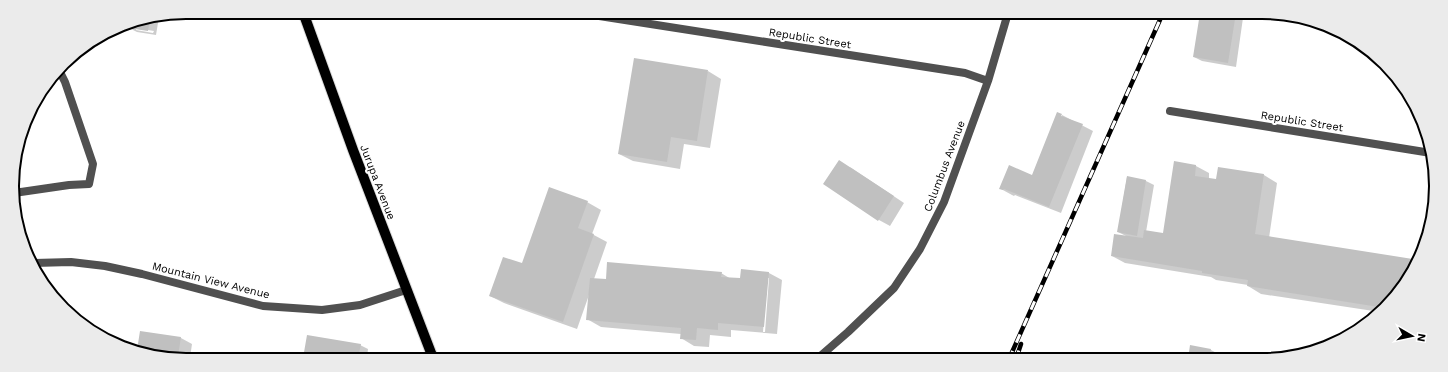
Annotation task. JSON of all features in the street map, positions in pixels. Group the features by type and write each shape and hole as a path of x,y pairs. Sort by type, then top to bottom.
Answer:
{"main road":[{"name":"Jurupa Avenue","path":"305,19 352,150 431,353"}],"street":[{"name":"Republic Street","path":"624,19 965,73 988,81"},
{"name":"Columbus Avenue","path":"822,353 848,332 894,288 920,249 944,202 988,81 1006,19"},
{"path":"19,192 69,185 89,184 93,164 62,74"},
{"name":"Republic Street","path":"1170,111 1426,152"},
{"name":"Mountain View Avenue","path":"37,263 70,262 105,266 142,274 263,306 322,310 360,305 406,290"}],"building":[{"path":"1199,19 1235,19 1228,63 1193,57"},
{"path":"149,23 148,31 131,28"},
{"path":"634,58 708,70 697,141 671,137 667,162 618,154"},
{"path":"1057,112 1062,114 1061,116 1083,124 1049,207 1004,189 999,189 1009,165 1032,175"},
{"path":"839,160 894,196 878,221 823,184"},
{"path":"1174,161 1196,165 1195,176 1216,179 1218,167 1264,174 1255,234 1412,259 1401,279 1377,307 1247,286 1248,280 1111,256 1114,234 1143,238 1144,230 1163,233"},
{"path":"1127,176 1146,180 1137,236 1117,232"},
{"path":"549,187 588,201 578,228 594,234 563,322 489,296 503,257 522,263"},
{"path":"607,262 722,272 721,277 740,278 741,269 769,272 764,327 718,323 718,330 697,328 696,340 680,339 681,328 586,320 590,278 606,279"},
{"path":"140,331 181,337 178,353 153,350 138,346"},
{"path":"307,335 361,344 359,353 304,353"},
{"path":"1190,345 1211,349 1210,353 1189,353"}],"railway":[{"path":"1012,353 1160,19"},
{"path":"1018,353 1021,344"}]}
